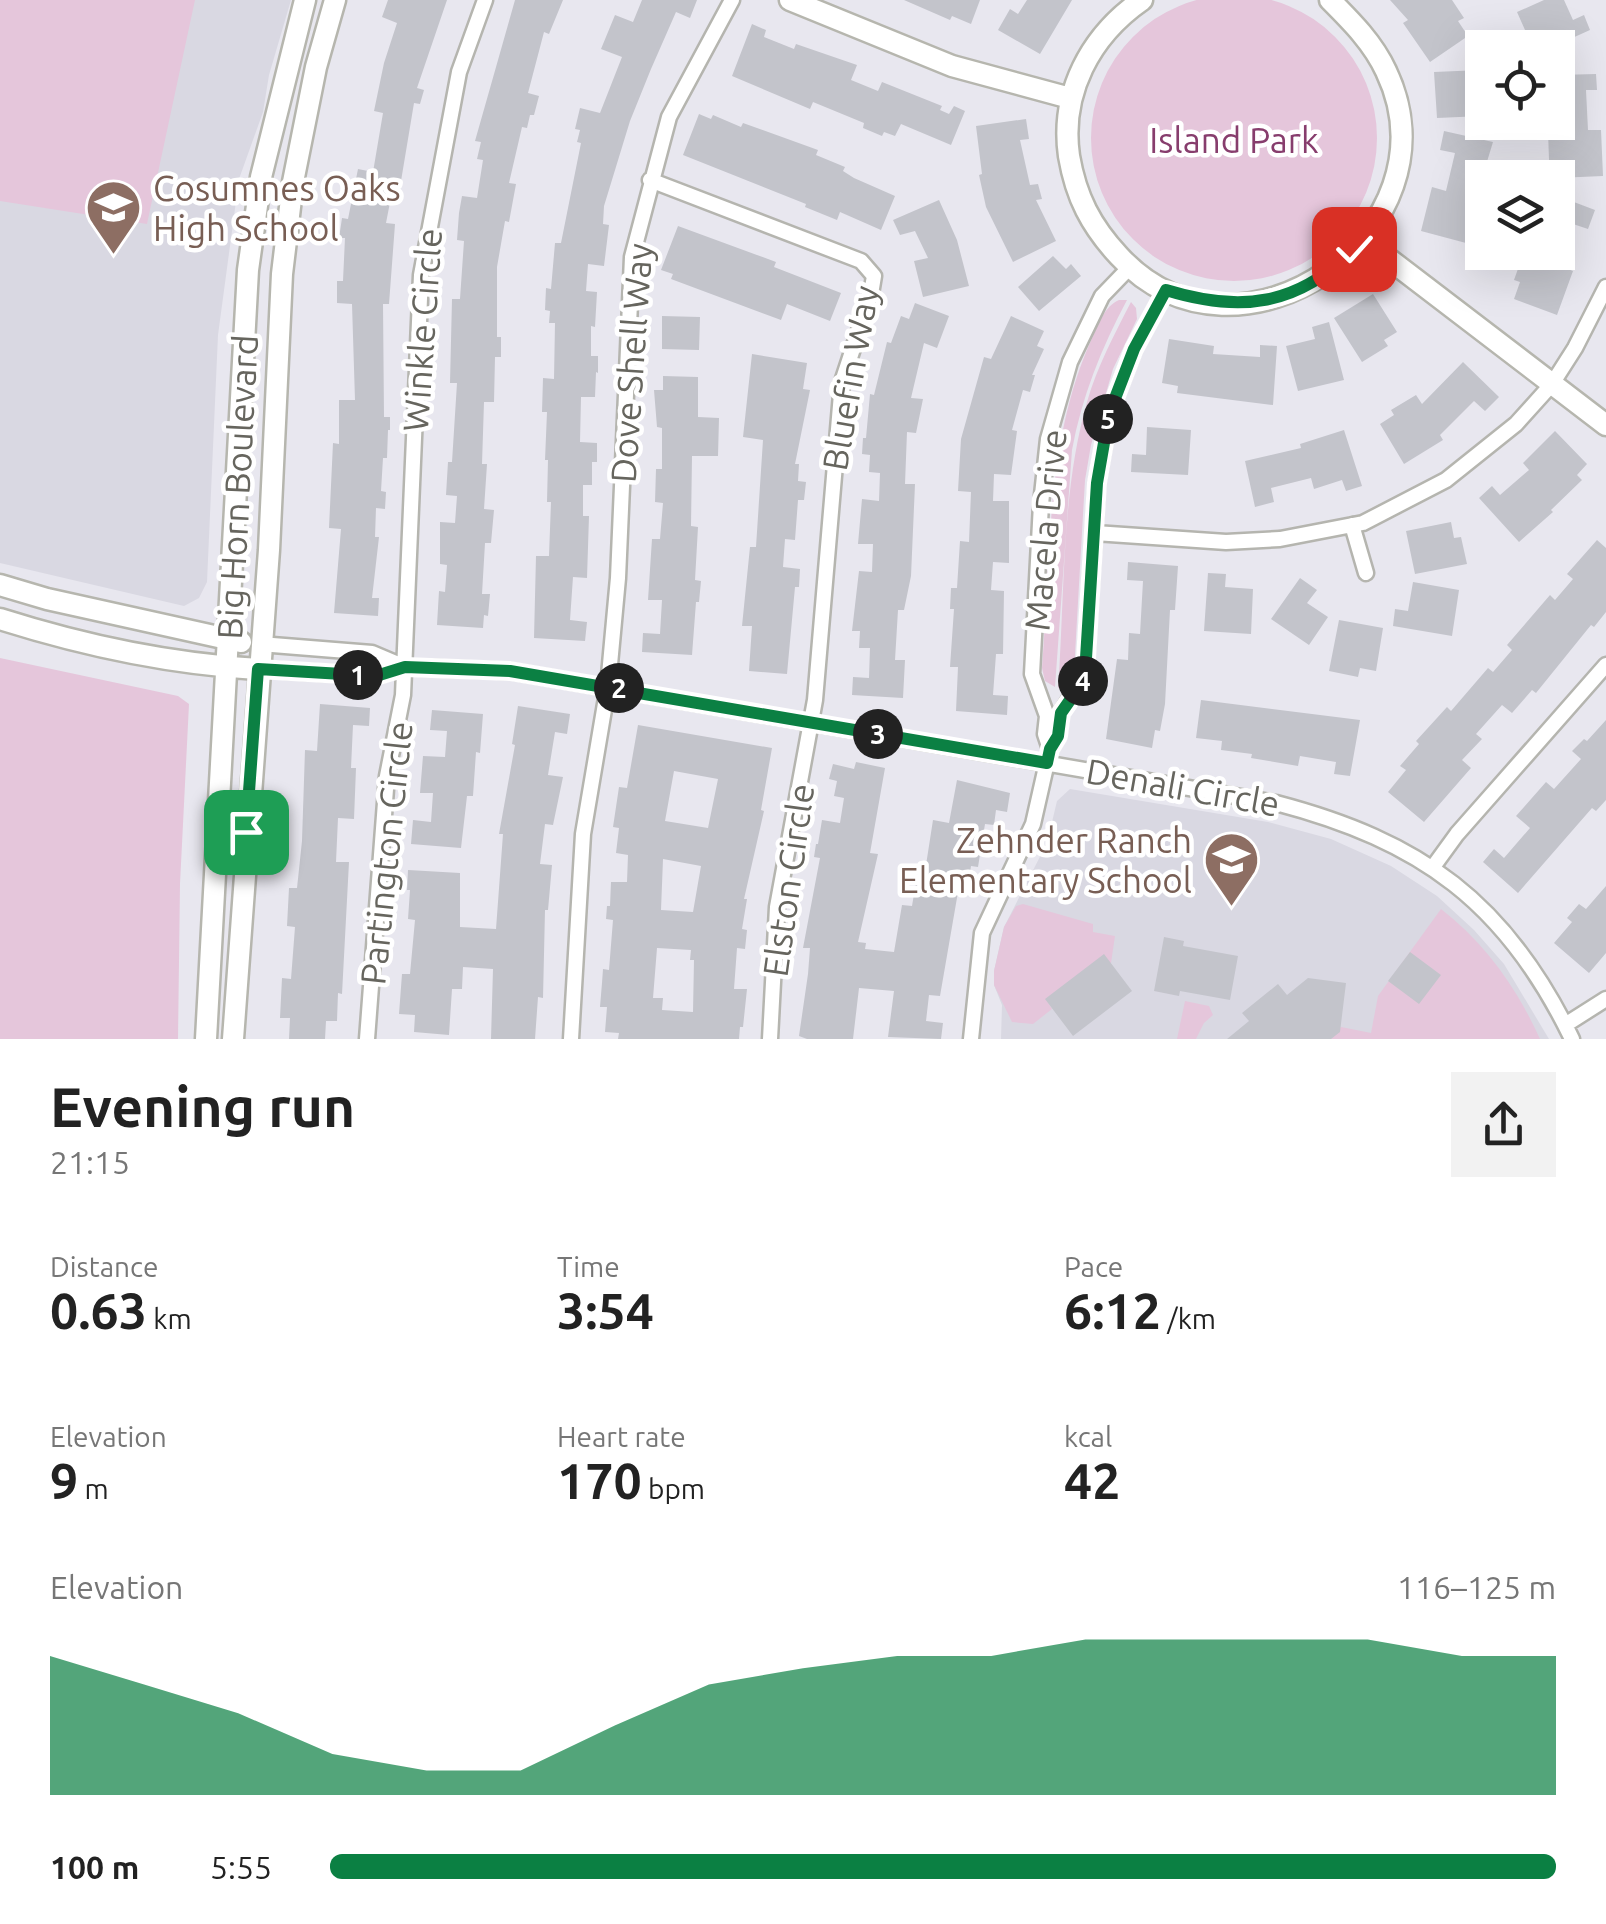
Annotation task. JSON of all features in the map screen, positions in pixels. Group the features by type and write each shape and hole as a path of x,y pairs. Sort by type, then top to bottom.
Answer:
{"main road":[{"name":"Big Horn Boulevard","path":"206,1039 248,270 261,177 306,0"},
{"name":"Big Horn Boulevard","path":"233,1039 269,550 282,274 293,182 316,67 335,0"},
{"path":"790,0 952,66 1070,98"},
{"path":"1142,0 1124,12 1100,38 1070,98 1068,144 1074,183 1098,234 1129,268 1166,290 1236,304 1272,300 1306,287 1336,268 1364,240 1383,210 1395,178 1400,144 1398,110 1388,74 1368,40 1330,0"},
{"path":"1364,240 1606,426"},
{"path":"0,585 47,599 260,644"},
{"path":"0,619 58,636 258,669"}],"street":[{"name":"Winkle Circle","path":"405,667 421,275 460,72 485,0"},
{"name":"Dove Shell Way","path":"608,686 618,578 632,257 669,117 732,0"},
{"name":"Bluefin Way","path":"650,180 861,261 874,276 842,382 812,722"},
{"name":"Macela Drive","path":"1048,756 1047,716 1032,674 1048,439 1070,362 1102,296 1129,268"},
{"path":"1096,533 1226,542 1280,539 1363,523 1446,480 1516,424 1552,384 1576,348 1606,286"},
{"name":"Macela Drive","path":"1048,756 1058,736 1061,713 1085,674 1097,483 1109,414 1134,349 1166,290"},
{"path":"1352,525 1366,573"},
{"name":"Denali Circle","path":"260,644 372,653 405,667"},
{"path":"1433,867 1606,666"},
{"name":"Denali Circle","path":"258,669 376,676 405,667 510,671 812,722 1048,756 1276,802 1334,818 1382,837 1433,867 1502,928 1550,994 1569,1032"},
{"name":"Partington Circle","path":"367,1039 387,776 403,701 405,667"},
{"path":"571,1039 583,834 608,686"},
{"name":"Elston Circle","path":"770,1039 777,907 812,722"},
{"path":"970,1039 982,933 1034,824 1048,756"},
{"path":"1569,1032 1606,1000"}],"shaded area":[{"name":"Cosumnes Oaks High School","path":"0,0 291,0 269,75 263,112 239,179 218,335 207,582 199,598 184,606 0,563"},
{"name":"Zehnder Ranch Elementary School","path":"1070,789 1268,822 1331,839 1391,866 1437,896 1474,930 1504,964 1549,1039 1001,1039 1002,1005 994,985 994,971 1004,927 1047,843 1057,801"}],"green space":[{"name":"Island Park","path":"1199,-1 1269,-1 1314,19 1353,58 1367,83 1375,110 1375,166 1367,193 1353,218 1314,257 1289,271 1262,279 1206,279 1179,271 1154,257 1115,218 1101,193 1093,166 1093,110 1101,83 1115,58 1154,19"},
{"path":"0,0 195,0 147,224 0,201"},
{"path":"1119,300 1127,300 1094,373 1072,450 1055,687 1045,681 1042,668 1058,457 1077,376 1100,320"},
{"path":"1131,302 1137,319 1113,369 1085,480 1074,672 1070,683 1058,688 1072,472 1096,376"},
{"path":"0,658 178,696 189,704 180,884 178,1039 0,1039"},
{"path":"1023,904 1093,924 1093,932 1115,936 1111,963 1046,999 1052,1009 1033,1024 1012,1022 994,985 1004,927 1016,906"},
{"path":"1441,909 1472,936 1498,968 1540,1039 1331,1039 1341,1027 1371,1033 1378,996"},
{"path":"1185,1001 1209,1006 1213,1015 1196,1039 1177,1039"}],"building":[{"path":"388,0 447,0 417,88 424,90 420,104 414,103 399,193 392,192 386,223 395,224 389,304 383,304 384,417 390,417 390,430 387,458 383,458 381,491 386,492 385,509 376,508 375,537 379,537 372,598 379,598 378,616 334,613 341,529 329,528 333,443 339,444 339,400 355,400 352,304 337,303 337,281 343,281 345,238 339,238 342,218 348,219 358,169 373,172 383,113 374,111 397,23 382,17"},
{"path":"515,0 563,0 549,34 544,32 528,93 539,96 527,128 522,127 509,183 516,184 497,267 497,337 501,337 501,357 495,357 494,402 484,402 482,464 487,464 484,509 494,510 491,543 485,543 482,594 490,594 488,616 484,615 483,628 437,625 439,591 445,592 447,565 440,564 440,522 455,523 457,496 446,495 457,383 450,383 452,299 460,299 464,241 457,240 459,213 462,196 477,198 483,160 477,159 481,142 475,141"},
{"path":"642,0 697,0 690,18 676,12 651,69 604,206 603,224 609,225 604,266 588,264 586,291 597,292 591,356 598,356 598,373 595,397 581,397 580,442 597,443 597,462 592,462 592,485 583,485 583,516 589,516 587,578 573,577 570,620 587,622 585,641 534,638 536,556 549,556 551,502 547,502 545,460 547,412 542,412 543,378 554,379 555,323 549,323 550,311 545,310 546,288 551,289 555,243 561,243 581,143 577,142 580,130 575,129 580,108 600,113 622,57 601,49 615,15 633,22"},
{"path":"904,0 980,0 971,24 952,16 950,20"},
{"path":"1027,0 1072,0 1040,54 998,30 1010,9 1018,14"},
{"path":"1390,0 1452,0 1464,18 1458,21 1465,38 1430,62 1403,23 1408,20"},
{"path":"1544,0 1564,0 1573,20 1584,15 1590,30 1575,37 1575,30 1525,30 1517,12"},
{"path":"752,24 766,30 764,37 794,49 796,44 857,65 851,80 878,91 882,82 942,106 940,110 949,114 954,106 965,111 951,145 901,124 895,136 884,132 882,136 863,128 864,123 813,102 810,109 732,76"},
{"path":"1465,71 1465,117 1437,118 1434,72"},
{"path":"1596,74 1597,90 1586,90 1588,130 1601,130 1603,176 1575,177 1575,160 1549,160 1548,140 1575,140 1575,75"},
{"path":"699,114 711,119 713,115 741,127 743,123 818,150 816,155 845,167 843,171 854,178 895,196 881,230 840,212 837,220 683,155"},
{"path":"1026,119 1029,139 1020,140 1030,185 1038,184 1042,199 1036,200 1056,241 1013,262 986,207 979,175 982,174 976,126"},
{"path":"1444,131 1465,136 1465,140 1493,142 1488,160 1465,160 1465,243 1421,231 1432,187 1446,191 1455,153 1440,150"},
{"path":"939,200 957,240 969,286 923,297 914,261 928,258 915,231 900,235 893,220"},
{"path":"1575,202 1595,210 1588,229 1575,225"},
{"path":"678,226 776,262 774,267 841,293 830,321 787,304 781,320 671,279 673,274 661,270"},
{"path":"1053,256 1066,269 1071,264 1081,276 1039,311 1018,287"},
{"path":"1518,270 1573,271 1557,315 1514,299 1520,282 1514,280"},
{"path":"1373,294 1397,332 1384,340 1388,346 1362,362 1334,318"},
{"path":"915,303 949,316 937,348 924,343 911,398 923,399 916,433 907,432 905,484 915,484 911,576 904,610 898,610 895,660 905,660 903,698 852,695 853,677 869,678 870,648 859,648 860,631 852,631 859,571 872,572 873,544 858,544 862,499 879,501 880,473 869,472 870,455 862,454 870,394 874,395 887,342 891,343 901,316 909,319"},
{"path":"662,316 700,317 699,350 662,349"},
{"path":"1011,316 1044,331 1037,346 1044,349 1032,375 1030,392 1023,390 1012,430 1017,431 1011,475 994,474 993,501 1009,501 1009,563 993,562 991,590 1004,591 1003,654 996,654 993,695 1008,696 1007,715 956,711 958,667 950,667 954,609 950,609 951,588 957,588 960,541 969,542 971,492 958,491 961,439 984,357 991,359"},
{"path":"1329,322 1344,380 1298,391 1286,346 1315,339 1312,327"},
{"path":"1169,339 1214,346 1213,354 1260,357 1260,345 1277,346 1273,405 1177,393 1178,386 1162,383"},
{"path":"752,354 807,363 803,389 810,390 795,464 799,464 798,481 806,482 804,500 798,500 795,540 785,539 783,567 800,569 787,674 749,671 752,626 742,626 750,547 756,547 763,440 743,437"},
{"path":"1463,362 1499,397 1485,411 1474,401 1440,435 1443,440 1404,464 1380,424 1394,415 1391,410 1416,395 1422,404"},
{"path":"663,376 698,377 698,417 719,418 718,456 692,456 691,526 698,527 695,580 701,581 692,655 642,652 643,633 660,634 662,600 648,600 652,539 660,539 663,503 655,502 656,469 662,469 662,428 657,427 654,390 663,390"},
{"path":"1147,427 1191,430 1188,475 1131,472 1132,454 1146,455"},
{"path":"1344,430 1362,486 1346,491 1342,480 1314,489 1311,478 1271,488 1274,502 1255,507 1245,461 1301,448 1300,444"},
{"path":"1555,431 1587,464 1577,475 1582,480 1519,542 1479,498 1492,486 1500,495 1529,470 1523,463"},
{"path":"1451,522 1454,538 1461,537 1467,564 1415,574 1406,531"},
{"path":"1597,540 1606,548 1606,612 1536,693 1532,690 1512,713 1502,705 1476,734 1482,739 1462,760 1471,768 1424,822 1388,792 1406,770 1400,766 1419,744 1416,741 1447,707 1451,711 1488,668 1493,672 1512,650 1507,645 1550,595 1555,600 1573,579 1567,574"},
{"path":"1128,562 1178,566 1175,610 1170,610 1165,704 1152,748 1106,739 1117,659 1128,660 1129,633 1140,634 1143,581 1127,580"},
{"path":"1208,573 1226,574 1225,587 1253,589 1251,634 1204,631"},
{"path":"1300,578 1317,590 1307,603 1328,617 1309,645 1271,619"},
{"path":"1413,582 1459,590 1452,636 1393,626 1395,609 1408,611"},
{"path":"1339,620 1383,628 1376,671 1360,668 1358,677 1329,671"},
{"path":"1201,700 1360,720 1350,776 1334,774 1336,762 1300,756 1298,766 1251,758 1252,754 1221,750 1222,741 1196,738"},
{"path":"320,704 370,708 369,726 353,725 354,819 338,818 336,862 349,862 337,1021 326,1021 325,1039 289,1039 290,1018 280,1018 282,978 291,979 295,927 287,926 289,888 297,888 305,750 317,751"},
{"path":"518,706 570,714 567,734 555,732 548,775 563,777 553,825 545,824 540,864 552,865 545,910 543,998 538,997 535,1039 491,1039 493,969 463,967 462,989 452,989 449,1035 414,1032 415,1015 399,1014 402,974 410,974 415,920 408,919 408,870 460,873 460,927 496,929 503,834 499,834"},
{"path":"432,710 483,714 473,796 467,796 461,848 411,844 413,820 431,822 433,793 420,793 423,756 445,757 447,731 430,730"},
{"path":"1606,720 1606,800 1596,811 1592,808 1518,893 1483,862 1494,849 1504,858 1530,828 1516,816 1546,782 1554,789 1581,759 1572,751"},
{"path":"638,725 772,748 761,810 764,811 744,899 745,949 737,948 734,989 747,989 739,1039 618,1039 619,1033 605,1032 607,1007 600,1007 603,969 609,970 613,920 606,919 607,906 611,882 627,882 628,855 616,853 619,828 613,827 619,787 627,788","holes":["674,771 718,779 708,828 665,821","663,859 701,866 693,912 661,910","657,948 691,950 693,1012 662,1010 663,998 653,998"]},
{"path":"856,762 885,768 870,853 878,854 858,942 866,943 865,949 894,952 902,905 912,906 919,864 926,865 933,820 949,823 957,780 1010,793 1007,812 996,810 994,825 985,824 978,867 971,866 967,893 958,892 940,996 929,995 926,1021 943,1023 941,1039 888,1037 894,991 859,988 853,1039 799,1036 810,948 803,948 820,858 814,857 816,844 822,820 840,823 844,798 834,796 837,781 829,779 833,764 854,769"},
{"path":"1606,886 1606,953 1589,973 1554,943 1572,922 1567,918 1579,904 1586,909"},
{"path":"1164,937 1184,941 1183,946 1238,956 1230,1000 1180,991 1179,996 1154,991"},
{"path":"1410,952 1441,975 1419,1004 1388,981"},
{"path":"1104,954 1132,991 1073,1036 1045,999"},
{"path":"1308,978 1346,983 1340,1032 1331,1039 1227,1039 1249,1021 1242,1013 1278,984 1287,995"}],"place":[{"name":"Cosumnes Oaks High School","path":"114,257"},
{"name":"Zehnder Ranch Elementary School","path":"1231,909"}],"route":[{"path":"246,832 258,669 376,676 405,667 510,671 1047,763 1058,736 1061,713 1085,674 1097,483 1109,414 1134,349 1166,290 1200,301 1236,304 1272,300 1306,287 1336,268 1354,249"}]}
